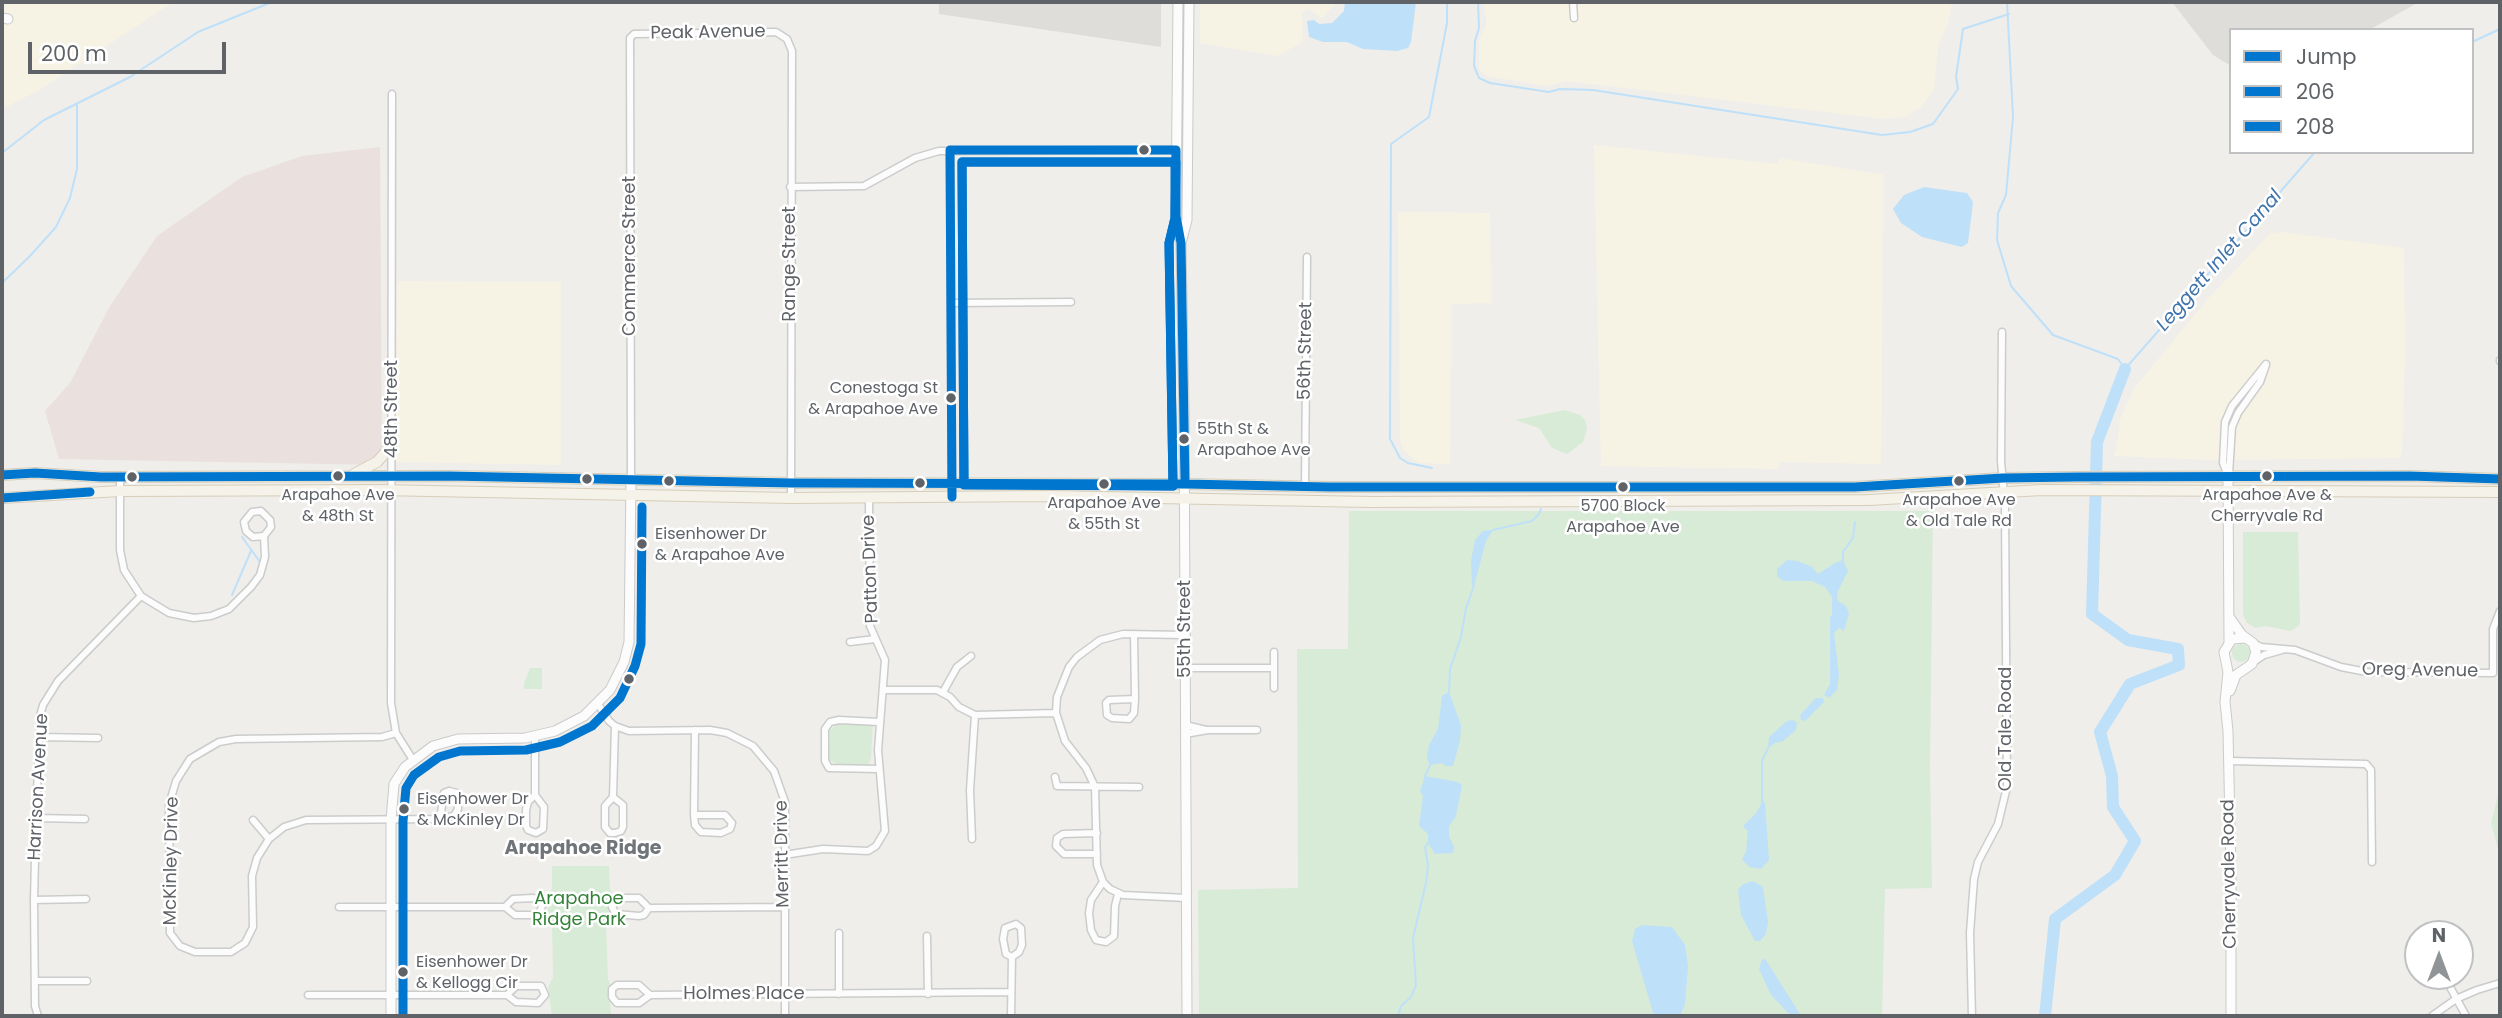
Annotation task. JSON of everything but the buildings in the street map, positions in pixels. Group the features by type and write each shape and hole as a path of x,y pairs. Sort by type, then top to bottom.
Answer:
{"main road":[{"path":"352,476 377,462 392,444"},
{"path":"2,475 392,476 791,483 1305,487 1855,487 2003,478 2075,477 2419,476 2500,479"},
{"path":"2,498 120,491 392,491 791,498 1185,498 1336,502 1869,500 2004,491 2075,490 2500,492"}],"street":[{"name":"55th Street","path":"1178,2 1176,216 1181,243 1185,484 1187,1016"},
{"name":"55th Street","path":"1181,243 1187,220 1189,2"},
{"path":"1573,2 1574,18"},
{"name":"Peak Avenue","path":"634,34 730,31 781,34"},
{"name":"Commerce Street","path":"631,479 630,38 634,34"},
{"name":"Range Street","path":"781,34 787,39 792,51 791,498"},
{"name":"48th Street","path":"392,93 391,704 396,733 413,760"},
{"path":"950,150 952,497"},
{"path":"790,187 864,186 915,158 931,152 950,150 1188,150"},
{"name":"56th Street","path":"1305,487 1307,257"},
{"path":"951,303 1071,302"},
{"name":"Old Tale Road","path":"1972,1016 1970,933 1974,879 1978,862 1998,824 2007,787 2002,332"},
{"path":"2228,476 2223,463 2225,422 2232,406 2266,364 2260,382 2232,427 2228,476 2229,642 2224,652 2227,662 2235,668 2245,668 2268,654 2287,649"},
{"path":"120,476 122,560 127,576 141,596 169,613 183,617 211,616 223,612 241,599 263,566 266,549 264,536 271,527 270,520 261,511 252,512 244,522 246,531 253,537 264,536"},
{"path":"391,1016 391,820 394,784 413,760 433,746 458,738 536,736 569,725 598,704 617,680 629,642 631,479"},
{"name":"Patton Drive","path":"784,855 823,849 859,852 876,846 885,831 878,769 885,660 870,626 869,498"},
{"name":"Harrison Avenue","path":"38,1016 35,1006 34,900 39,737 43,705 51,689 141,596"},
{"name":"Oreg Avenue","path":"2287,649 2341,667 2367,672 2493,673 2493,629 2500,611"},
{"path":"2228,612 2238,631 2249,640 2262,647 2287,649"},
{"path":"1186,635 1124,634 1100,640 1077,657 1062,681 1056,713 1065,741 1089,772 1095,787 1098,873 1103,882 1118,894 1187,898"},
{"path":"1134,634 1135,699 1134,713 1129,719 1107,715 1106,703 1109,700 1135,699"},
{"path":"2229,642 2236,638 2249,640"},
{"path":"850,642 875,639"},
{"path":"2249,640 2256,652 2255,661"},
{"path":"1274,652 1274,688"},
{"path":"943,692 957,667 971,656"},
{"name":"Cherryvale Road","path":"2227,662 2225,702 2229,761 2231,1016"},
{"path":"1186,668 1274,668"},
{"name":"Cherryvale Road","path":"2228,731 2231,687 2236,675 2245,668"},
{"path":"883,690 943,692 959,707 975,715 1056,713"},
{"path":"598,704 603,714 615,726 613,797 605,806 606,827 610,833 621,831 623,827 623,805 613,797"},
{"path":"972,839 970,790 975,715"},
{"path":"878,769 829,768 825,761 825,729 831,722 839,720 879,722"},
{"name":"Merritt Drive","path":"615,726 632,732 695,730 727,733 752,746 770,764 781,786 785,802 785,1016"},
{"path":"1185,729 1257,730"},
{"path":"694,815 725,815 732,823 730,829 725,832 701,832 695,825 694,815 695,730"},
{"name":"McKinley Drive","path":"269,839 253,869 253,927 245,943 226,953 195,952 180,946 174,940 169,926 169,805 176,781 190,759 219,742 236,739 382,737 396,733"},
{"path":"535,795 528,802 526,826 528,830 536,833 543,829 544,807 535,795 536,736"},
{"path":"39,737 98,738"},
{"path":"2229,761 2366,764 2371,770 2372,862"},
{"path":"1055,778 1057,786 1139,787"},
{"path":"253,820 269,839 284,827 306,820 440,819 456,815 458,805 457,793 454,791 444,793 440,819"},
{"path":"36,818 85,819"},
{"path":"1097,833 1063,834 1057,838 1056,846 1059,852 1064,854 1097,854"},
{"path":"1103,882 1091,900 1089,913 1091,930 1096,940 1106,942 1114,936 1118,894"},
{"path":"339,907 505,907 514,915 534,915 539,914 542,906 540,901 533,898 513,899 505,907"},
{"path":"649,908 644,915 622,916 616,914 612,907 619,898 639,898 649,908 784,906"},
{"path":"34,900 86,899"},
{"path":"1011,1016 1012,957 1004,949 1004,934 1008,925 1016,924 1021,928 1022,945 1019,952 1012,957"},
{"path":"839,933 839,994"},
{"path":"927,936 928,994"},
{"path":"35,981 87,981"},
{"path":"2432,1016 2456,999 2500,983"},
{"name":"Holmes Place","path":"650,995 639,985 617,985 612,989 612,997 617,1003 639,1003 650,995 1011,992"},
{"path":"308,995 507,995 516,1002 538,1003 545,995 541,986 516,986 507,995"},
{"path":"2451,990 2466,1016"}],"shaded area":[{"path":"2,2 173,2 41,89 2,109"},
{"path":"890,2 1161,2 1161,47 939,14 939,4"},
{"path":"1200,2 1337,2 1322,18 1309,9 1302,12 1303,41 1278,56 1200,43"},
{"path":"1483,2 1952,2 1948,23 1938,45 1934,89 1921,107 1905,117 1884,119 1566,81 1547,86 1487,76 1479,69 1479,40 1487,23"},
{"path":"2172,2 2419,2 2373,28 2229,28 2229,65 2213,55"},
{"path":"1594,145 1778,164 1779,158 1883,175 1881,464 1779,462 1779,469 1601,466"},
{"path":"380,147 382,465 59,459 45,411 70,383 110,306 157,236 242,177 302,156"},
{"path":"1398,212 1490,213 1491,303 1451,304 1450,464 1421,463 1414,460 1403,449 1400,439"},
{"path":"2281,232 2404,248 2405,355 2402,452 2399,458 2213,460 2113,456 2117,448 2120,420 2133,390 2206,301 2270,234"},
{"path":"397,281 561,282 561,465 396,462"}],"green space":[{"path":"1565,410 1580,415 1585,420 1587,429 1583,442 1567,454 1552,448 1539,428 1515,420"},
{"path":"1349,511 1933,511 1930,765 1932,888 1885,889 1882,1016 1199,1016 1198,890 1298,888 1297,649 1348,649"},
{"path":"2243,532 2298,532 2300,625 2291,631 2266,626 2256,628 2247,623 2243,615"},
{"path":"2241,644 2249,649 2250,653 2245,661 2241,662 2233,657 2232,653 2237,645"},
{"path":"530,668 542,668 542,689 524,689"},
{"path":"837,724 873,724 869,764 839,765 831,761 830,730"},
{"path":"2500,788 2500,856 2491,823"},
{"name":"Arapahoe Ridge Park","path":"552,866 609,866 610,889 614,896 612,914 606,926 608,979 612,987 611,1016 552,1016 548,988 553,977 552,924 546,917 549,902 546,897 552,889"}],"water":[{"path":"1345,2 1416,2 1408,48 1397,51 1363,49 1347,42 1323,42 1309,37 1307,21 1332,23 1344,11"},
{"path":"1924,187 1967,193 1973,202 1968,243 1962,247 1922,237 1901,223 1893,209 1904,195"},
{"path":"1493,530 1486,541 1472,586 1471,561 1475,540 1483,531"},
{"path":"1787,560 1812,567 1818,574 1843,560 1848,571 1837,593 1838,601 1846,606 1849,613 1844,631 1839,628 1834,633 1839,674 1837,690 1829,698 1824,695 1830,684 1832,597 1825,587 1812,581 1783,581 1777,576 1777,569"},
{"path":"1449,692 1461,725 1460,741 1453,766 1442,763 1430,765 1427,758 1429,745 1438,729 1442,696"},
{"path":"1816,698 1823,698 1824,702 1805,721 1801,720 1800,715"},
{"path":"1793,720 1797,723 1796,730 1783,741 1768,748 1769,737 1787,721"},
{"path":"1425,776 1462,785 1456,816 1449,826 1453,853 1435,854 1428,843 1428,834 1419,826 1423,796 1420,791"},
{"path":"1762,802 1765,802 1769,860 1761,869 1749,867 1742,859 1746,852 1748,831 1743,826 1757,812"},
{"path":"1753,881 1763,887 1768,922 1766,934 1760,941 1755,941 1741,915 1738,890 1743,884"},
{"path":"1642,925 1672,927 1685,945 1688,966 1685,1004 1680,1016 1654,1016 1632,941 1635,929"},
{"path":"1762,959 1766,960 1801,1016 1791,1016 1771,995 1759,969"}],"waterway":[{"path":"2,153 44,120 130,77 198,32 272,2"},
{"path":"1432,468 1408,463 1400,458 1390,439 1391,144 1429,117 1447,23 1447,2"},
{"path":"1478,2 1479,28 1475,41 1474,66 1479,78 1490,83 1549,92 1560,89 1593,90 1882,135 1910,132 1933,124 1958,89 1956,77 1963,29 2009,14"},
{"path":"2007,2 2013,117 2006,195 1998,213 1997,240 2011,286 2053,335 2118,359 2125,369 2313,154"},
{"name":"Leggett Inlet Canal","path":"2474,41 2500,29"},
{"path":"2,283 56,227 70,198 77,169 77,104"},
{"path":"2045,1016 2055,919 2115,875 2135,841 2113,807 2112,776 2100,732 2130,684 2179,665 2178,649 2128,640 2092,614 2097,442 2125,369"},
{"path":"1493,530 1532,521 1541,509"},
{"path":"1843,560 1843,552 1853,538 1855,522"},
{"path":"242,537 260,562"},
{"path":"232,595 251,551"},
{"path":"1449,692 1450,669 1474,586"},
{"path":"1762,802 1762,761 1768,748"},
{"path":"1425,776 1430,765"},
{"path":"1398,1016 1401,1006 1411,997 1416,985 1413,938 1426,883 1428,865 1425,847 1428,843"}],"transit line":[{"name":"Jump","path":"952,497 950,150 1176,150 1176,216 1181,243 1185,484"},
{"name":"206","path":"962,162 1176,162 1175,218 1169,243 1173,486 964,484 962,162"},
{"name":"208","path":"962,162 1175,162 1175,218 1169,243 1173,486 964,485 962,162"},
{"name":"Jump","path":"2,475 449,476 791,483 1329,487 1855,487 2003,478 2075,477 2410,476 2500,479"},
{"name":"Jump","path":"2,498 90,492"},
{"name":"206","path":"403,1016 403,821 406,788 414,775 439,757 460,751 526,750 560,742 592,726 620,698 635,666 641,644 642,507"}],"place":[{"name":"Conestoga St & Arapahoe Ave","path":"951,398"},
{"name":"55th St & Arapahoe Ave","path":"1184,439"},
{"name":"Arapahoe Ave & 48th St","path":"338,476"},
{"name":"Arapahoe Ave & Cherryvale Rd","path":"2267,476"},
{"name":"Arapahoe Ave & Old Tale Rd","path":"1959,481"},
{"name":"Arapahoe Ave & 55th St","path":"1104,484"},
{"name":"5700 Block Arapahoe Ave","path":"1623,487"},
{"name":"Eisenhower Dr & Arapahoe Ave","path":"642,544"},
{"name":"Eisenhower Dr & McKinley Dr","path":"404,809"},
{"name":"Eisenhower Dr & Kellogg Cir","path":"403,972"}],"district":[{"name":"Arapahoe Ridge","path":"583,849"}]}
